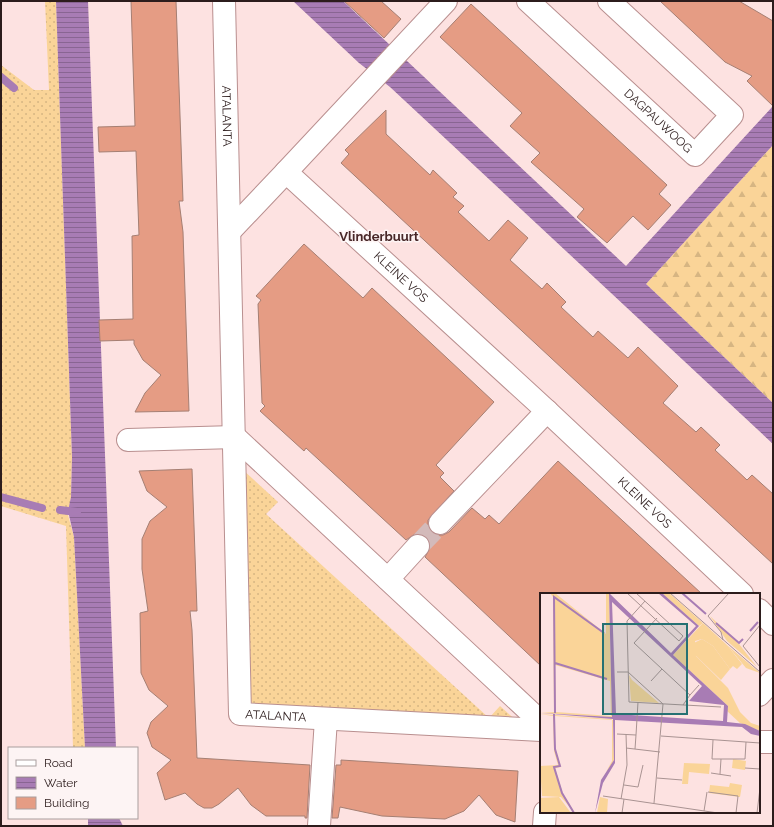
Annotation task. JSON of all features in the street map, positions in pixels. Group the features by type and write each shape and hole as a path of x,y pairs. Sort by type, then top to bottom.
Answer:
{"street":[{"name":"ATALANTA","path":"224,1 235,437 240,714 540,730"},
{"path":"230,231 446,1"},
{"name":"DAGPAUWOOG","path":"528,1 694,155 732,115 608,1"},
{"name":"KLEINE VOS","path":"286,172 547,411 741,593"},
{"path":"440,523 547,411"},
{"path":"128,440 235,437 540,721"},
{"path":"388,579 418,546"},
{"path":"760,611 773,624"},
{"path":"760,694 773,680"},
{"path":"319,826 326,719"},
{"path":"760,742 773,742"},
{"path":"544,826 545,813"}],"green space":[{"path":"45,1 56,1 72,457 71,497 68,515 74,537 85,747 73,747 66,526 1,506 1,65 34,90 49,90"},
{"path":"773,145 773,403 646,284"},
{"path":"242,469 278,502 266,514 489,718 500,706 519,723 257,709 248,698"}],"water":[{"path":"56,1 88,1 116,747 85,747 74,537 68,511 71,497 72,457"},
{"path":"293,1 343,1 626,266 773,106 773,145 646,284 773,403 773,444 390,87 359,63"},
{"path":"88,819 120,819 123,826 88,826"}],"building":[{"path":"131,1 176,1 183,201 179,201 183,232 189,411 135,412 145,393 161,375 143,360 134,344 134,340 100,341 99,320 133,319 132,236 139,235 136,151 99,152 98,127 135,126"},
{"path":"344,1 381,1 401,19 384,38"},
{"path":"660,1 739,1 773,21 773,106 747,81 752,76 725,62"},
{"path":"471,4 667,185 659,194 671,205 648,230 633,216 607,243 577,217 584,209 531,162 540,153 510,126 522,113 440,37"},
{"path":"386,110 386,134 430,175 433,170 457,193 453,197 464,206 458,212 489,241 508,220 528,238 510,260 542,289 547,283 566,302 561,307 593,337 598,331 628,358 638,347 678,386 663,403 696,432 701,427 720,445 715,450 747,480 752,475 773,494 773,564 341,163 349,154 345,150"},
{"path":"304,244 363,298 372,288 494,402 436,465 444,473 440,477 454,491 428,520 428,526 432,532 437,535 443,535 449,532 472,508 485,519 489,515 499,524 558,461 701,593 540,593 540,665 425,557 430,548 430,542 426,537 420,534 415,534 406,540 306,448 304,451 260,411 265,406 262,403 258,304 261,300 256,296"},
{"path":"192,469 197,611 190,611 197,758 310,765 307,818 305,818 305,816 266,816 251,805 238,788 212,808 204,808 185,793 165,800 157,773 171,760 152,747 147,733 151,722 168,706 149,690 141,673 140,613 148,611 142,569 142,539 150,521 167,507 147,491 139,471"},
{"path":"341,760 518,771 515,822 496,815 479,795 464,811 445,819 382,816 340,807 338,818 332,818 336,765 341,765"}],"waterway":[{"path":"1,77 14,88"},
{"path":"1,497 42,508"},
{"path":"60,510 77,512"}],"tunnel":[{"path":"418,546 440,523"}],"district":[{"name":"Vlinderbuurt","path":"379,236"}]}
